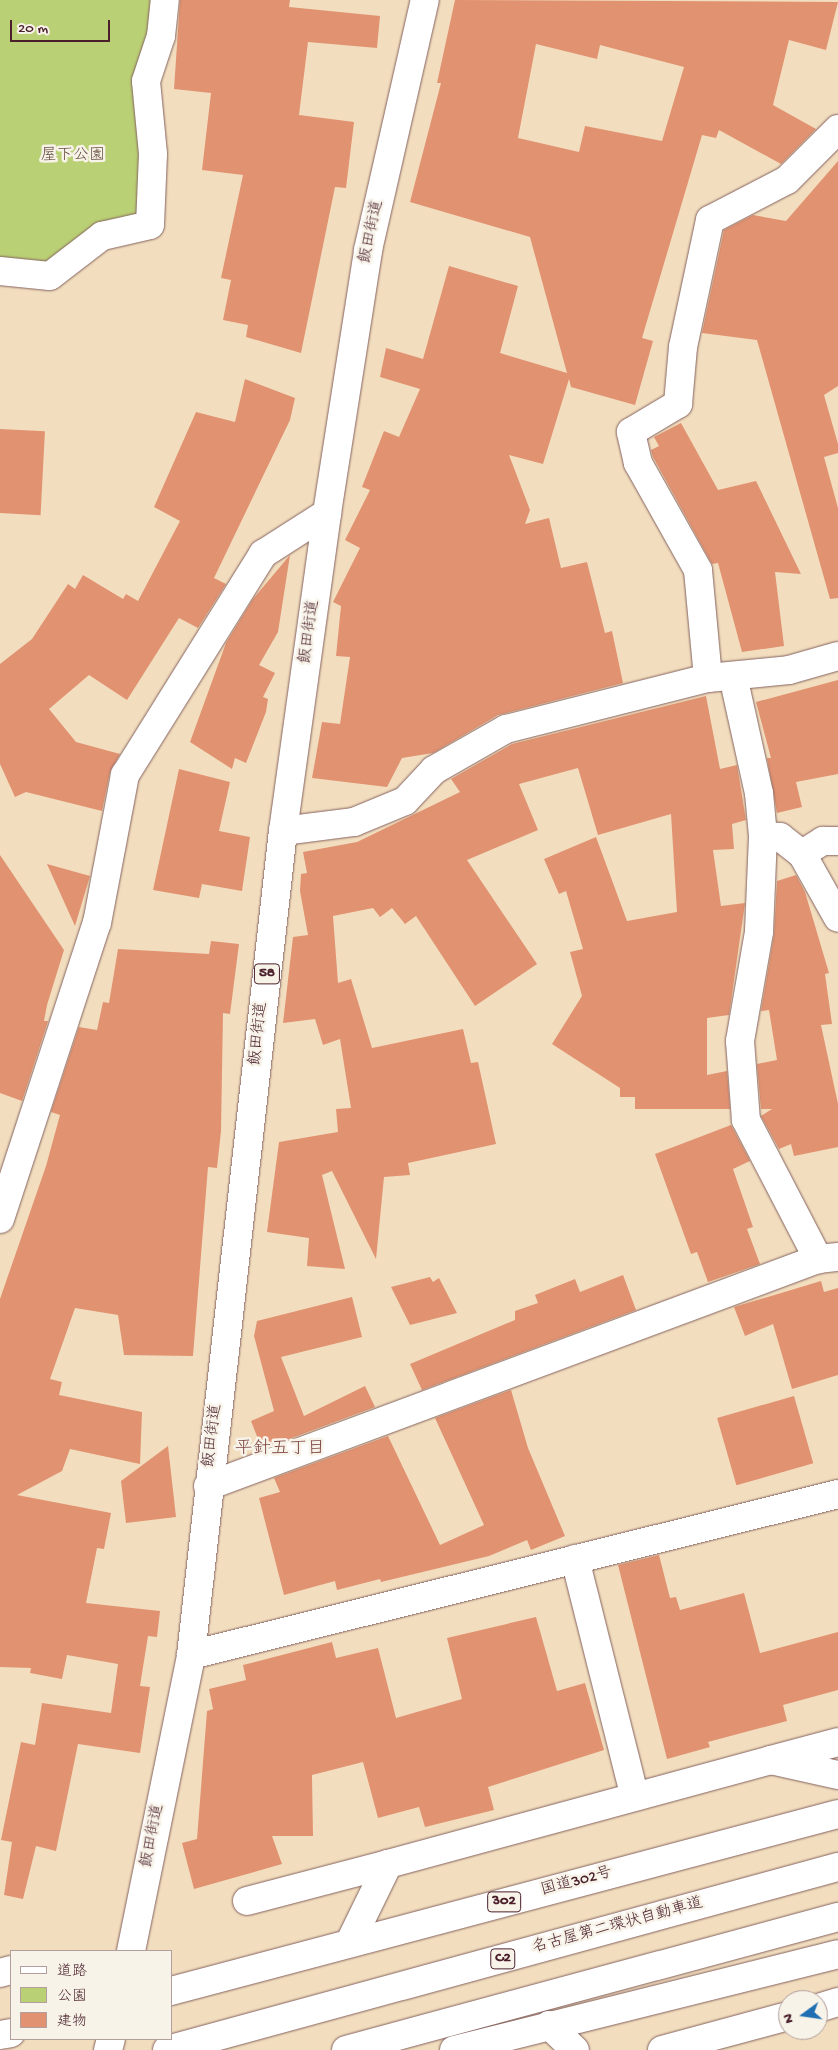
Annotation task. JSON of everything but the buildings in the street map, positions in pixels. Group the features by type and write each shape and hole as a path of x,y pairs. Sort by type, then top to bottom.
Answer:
{"main road":[{"path":"0,272 50,276 102,236 150,225 153,154 146,80 161,36 164,0"},
{"name":"飯田街道","path":"131,1950 191,1655 208,1486 283,831 327,513 368,250 425,0"},
{"path":"208,1486 828,1258 746,1120 740,1041 759,932 763,836 759,793 720,677 698,570 638,463 631,432 678,404 683,346 710,220 787,180 833,138 838,128"},
{"path":"0,1219 97,923 125,775 263,554 327,513"},
{"path":"283,831 354,822 405,801 434,770 506,729 720,677 789,670 838,656"},
{"path":"763,836 780,837 802,854 838,918"},
{"path":"802,854 823,841 838,841"},
{"path":"191,1655 838,1494"},
{"path":"576,1559 635,1797"},
{"path":"247,1901 838,1742"},
{"path":"771,1760 838,1776"},
{"name":"国道302号","path":"172,1991 838,1814"},
{"path":"350,1942 388,1864"},
{"name":"名古屋第二環状自動車道","path":"167,2050 838,1867"},
{"path":"346,2050 838,1917"},
{"path":"454,2050 838,1954"},
{"path":"662,2050 717,2043 778,2020"},
{"path":"549,2025 575,2050"}],"green space":[{"name":"屋下公園","path":"0,0 156,0 147,167 140,218 51,267 0,262"}],"district":[{"name":"平針五丁目","path":"280,1450"}]}
